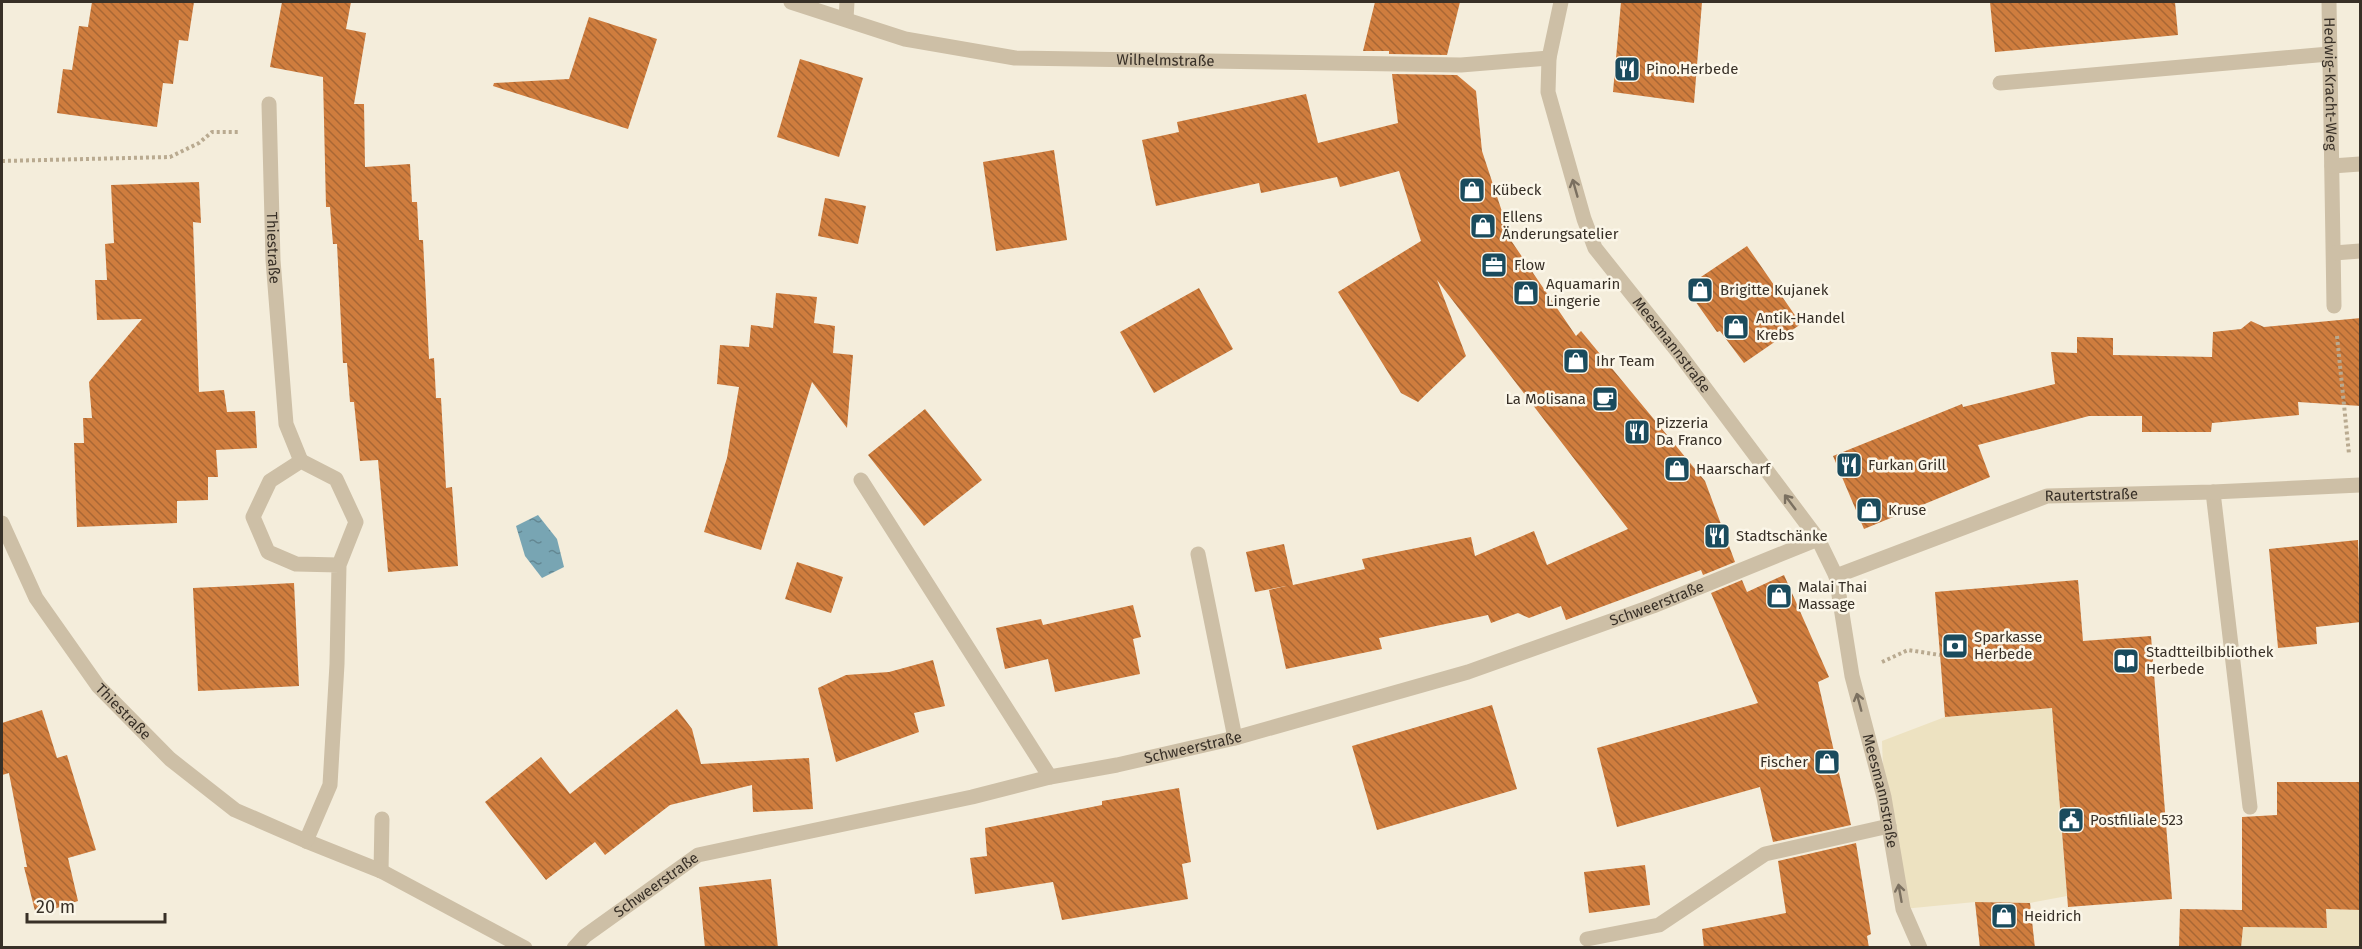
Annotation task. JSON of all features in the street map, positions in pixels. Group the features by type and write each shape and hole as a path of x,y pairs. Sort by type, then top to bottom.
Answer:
{"street":[{"name":"Wilhelmstraße","path":"792,2 905,39 1015,58 1461,65 1549,58"},
{"path":"846,19 847,2"},
{"name":"Meesmannstraße","path":"1561,2 1549,58 1548,92 1584,219 1595,248 1678,352 1818,539 1836,576 1852,676 1884,797 1903,909 1920,948"},
{"name":"Hedwig-Kracht-Weg","path":"2329,2 2334,306"},
{"path":"2000,83 2329,54"},
{"name":"Thiestraße","path":"269,104 273,260 285,424 301,461"},
{"name":"Hedwig-Kracht-Weg","path":"2332,166 2361,164"},
{"path":"2334,253 2361,251"},
{"path":"306,841 330,785 337,664 339,565 356,522 336,479 301,461 270,481 253,517 268,552 296,564 339,565"},
{"path":"861,480 1050,777"},
{"name":"Rautertstraße","path":"1836,576 2047,496 2213,492 2356,485"},
{"path":"2213,492 2250,807"},
{"name":"Thiestraße","path":"2,523 36,598 98,686 170,759 235,810 381,871 525,948"},
{"name":"Schweerstraße","path":"573,948 585,936 698,855 1235,738 1468,672 1653,606 1818,539"},
{"path":"1197,555 1235,738"},
{"path":"381,871 382,819"},
{"path":"1587,939 1659,926 1765,854 1888,826"}],"path":[{"path":"2,161 170,157 199,142 212,132 268,132"},
{"path":"2334,306 2356,485"},
{"path":"1852,676 1908,650 1940,655"}],"shaded area":[{"path":"2052,708 2067,896 2030,903 1975,902 1903,909 1884,797 1882,741 1945,717"},
{"path":"2326,909 2360,910 2360,947 2241,948 2243,927 2327,928"}],"water":[{"path":"538,515 557,539 564,567 542,578 525,556 516,526"}],"building":[{"path":"92,2 194,2 188,41 179,40 173,84 163,83 157,127 57,113 63,69 72,70 79,26 88,27"},
{"path":"282,2 351,2 346,29 366,33 354,104 364,104 365,167 410,164 412,202 417,202 419,240 423,240 429,359 434,358 436,398 441,398 446,488 452,487 458,566 388,572 378,460 360,461 354,402 350,402 347,363 343,363 337,244 333,244 330,207 326,207 323,77 270,67"},
{"path":"1375,2 1460,2 1447,55 1363,51"},
{"path":"1621,2 1702,2 1694,103 1613,92"},
{"path":"1990,2 2175,2 2178,35 1995,52"},
{"path":"589,17 657,39 628,129 493,86 494,83 569,79"},
{"path":"800,59 863,78 839,157 777,137"},
{"path":"1392,74 1457,75 1476,91 1482,151 1512,242 1576,336 1581,331 1705,481 1735,562 1703,575 1701,570 1566,620 1561,606 1529,618 1518,613 1491,623 1488,615 1379,638 1382,649 1286,669 1269,590 1286,586 1255,592 1246,552 1284,544 1293,585 1365,569 1362,559 1471,537 1475,556 1534,531 1547,565 1628,529 1437,280 1466,356 1418,402 1401,393 1338,292 1421,241 1399,171 1340,187 1337,177 1261,193 1259,183 1156,206 1142,140 1179,132 1177,122 1306,94 1318,143 1398,123"},
{"path":"1054,150 1067,240 996,251 983,162"},
{"path":"199,182 201,223 193,222 199,392 224,390 227,412 255,411 257,448 216,450 218,477 208,477 208,500 177,501 177,523 77,527 74,443 84,443 83,418 92,418 89,382 142,319 97,320 95,280 107,280 105,244 114,243 111,185"},
{"path":"825,198 866,206 858,244 818,236"},
{"path":"1747,246 1801,324 1744,363 1720,331 1717,332 1688,291 1692,289 1689,285"},
{"path":"1199,288 1233,349 1154,393 1120,332"},
{"path":"776,293 817,297 814,323 835,326 833,353 853,355 847,428 812,382 761,550 704,532 727,458 739,387 717,384 720,345 749,347 751,325 773,328"},
{"path":"2361,318 2361,406 2298,402 2299,415 2212,423 2211,432 2142,432 2142,416 2089,416 1978,445 1990,477 1864,529 1833,456 1962,404 1963,407 2055,384 2051,352 2077,353 2077,337 2113,338 2113,355 2212,357 2213,332 2241,329 2251,321 2264,327"},
{"path":"925,409 982,480 924,526 868,455"},
{"path":"2358,540 2361,622 2316,627 2317,644 2278,648 2269,549"},
{"path":"797,562 843,577 831,613 785,599"},
{"path":"1784,575 1829,677 1818,682 1851,825 1773,842 1760,787 1617,827 1597,748 1758,703 1711,593 1742,580 1747,592"},
{"path":"2078,580 2083,641 2151,636 2172,899 2068,907 2052,708 1945,717 1935,592"},
{"path":"294,583 299,686 198,691 193,588"},
{"path":"1133,605 1141,637 1133,639 1140,674 1055,692 1048,659 1005,669 996,628 1041,619 1043,625"},
{"path":"933,660 945,706 914,713 919,732 836,762 818,688 846,675 889,672"},
{"path":"1492,705 1517,789 1377,830 1352,746"},
{"path":"677,709 692,729 701,764 809,758 813,809 753,812 752,785 670,805 605,855 595,842 546,880 485,802 541,757 570,794"},
{"path":"42,710 57,758 67,755 96,850 68,858 78,901 36,915 24,867 27,867 9,773 2,775 2,723"},
{"path":"2277,782 2361,782 2361,910 2326,909 2327,928 2243,927 2241,948 2179,948 2180,909 2242,910 2242,817 2277,815"},
{"path":"1179,788 1191,862 1182,864 1188,899 1062,920 1053,882 975,894 970,858 987,856 985,828 1102,805 1102,801"},
{"path":"1856,843 1871,934 1867,936 1869,948 1704,948 1702,929 1786,913 1778,861"},
{"path":"1645,865 1650,905 1589,913 1584,872"},
{"path":"771,879 778,948 705,948 699,887"},
{"name":"Heidrich","path":"1975,902 2030,903 2035,948 1980,948"}],"place":[{"name":"Pino.Herbede","path":"1627,69"},
{"name":"Kübeck","path":"1472,190"},
{"name":"Ellens Änderungsatelier","path":"1483,226"},
{"name":"Flow","path":"1494,265"},
{"name":"Brigitte Kujanek","path":"1700,290"},
{"name":"Aquamarin Lingerie","path":"1526,293"},
{"name":"Antik-Handel Krebs","path":"1736,327"},
{"name":"Ihr Team","path":"1576,361"},
{"name":"La Molisana","path":"1605,399"},
{"name":"Pizzeria Da Franco","path":"1637,432"},
{"name":"Furkan Grill","path":"1849,465"},
{"name":"Haarscharf","path":"1677,469"},
{"name":"Kruse","path":"1869,510"},
{"name":"Stadtschänke","path":"1717,536"},
{"name":"Malai Thai Massage","path":"1779,596"},
{"name":"Sparkasse Herbede","path":"1955,646"},
{"name":"Stadtteilbibliothek Herbede","path":"2126,661"},
{"name":"Fischer","path":"1827,762"},
{"name":"Postfiliale 523","path":"2071,820"},
{"name":"Heidrich","path":"2004,916"}]}
